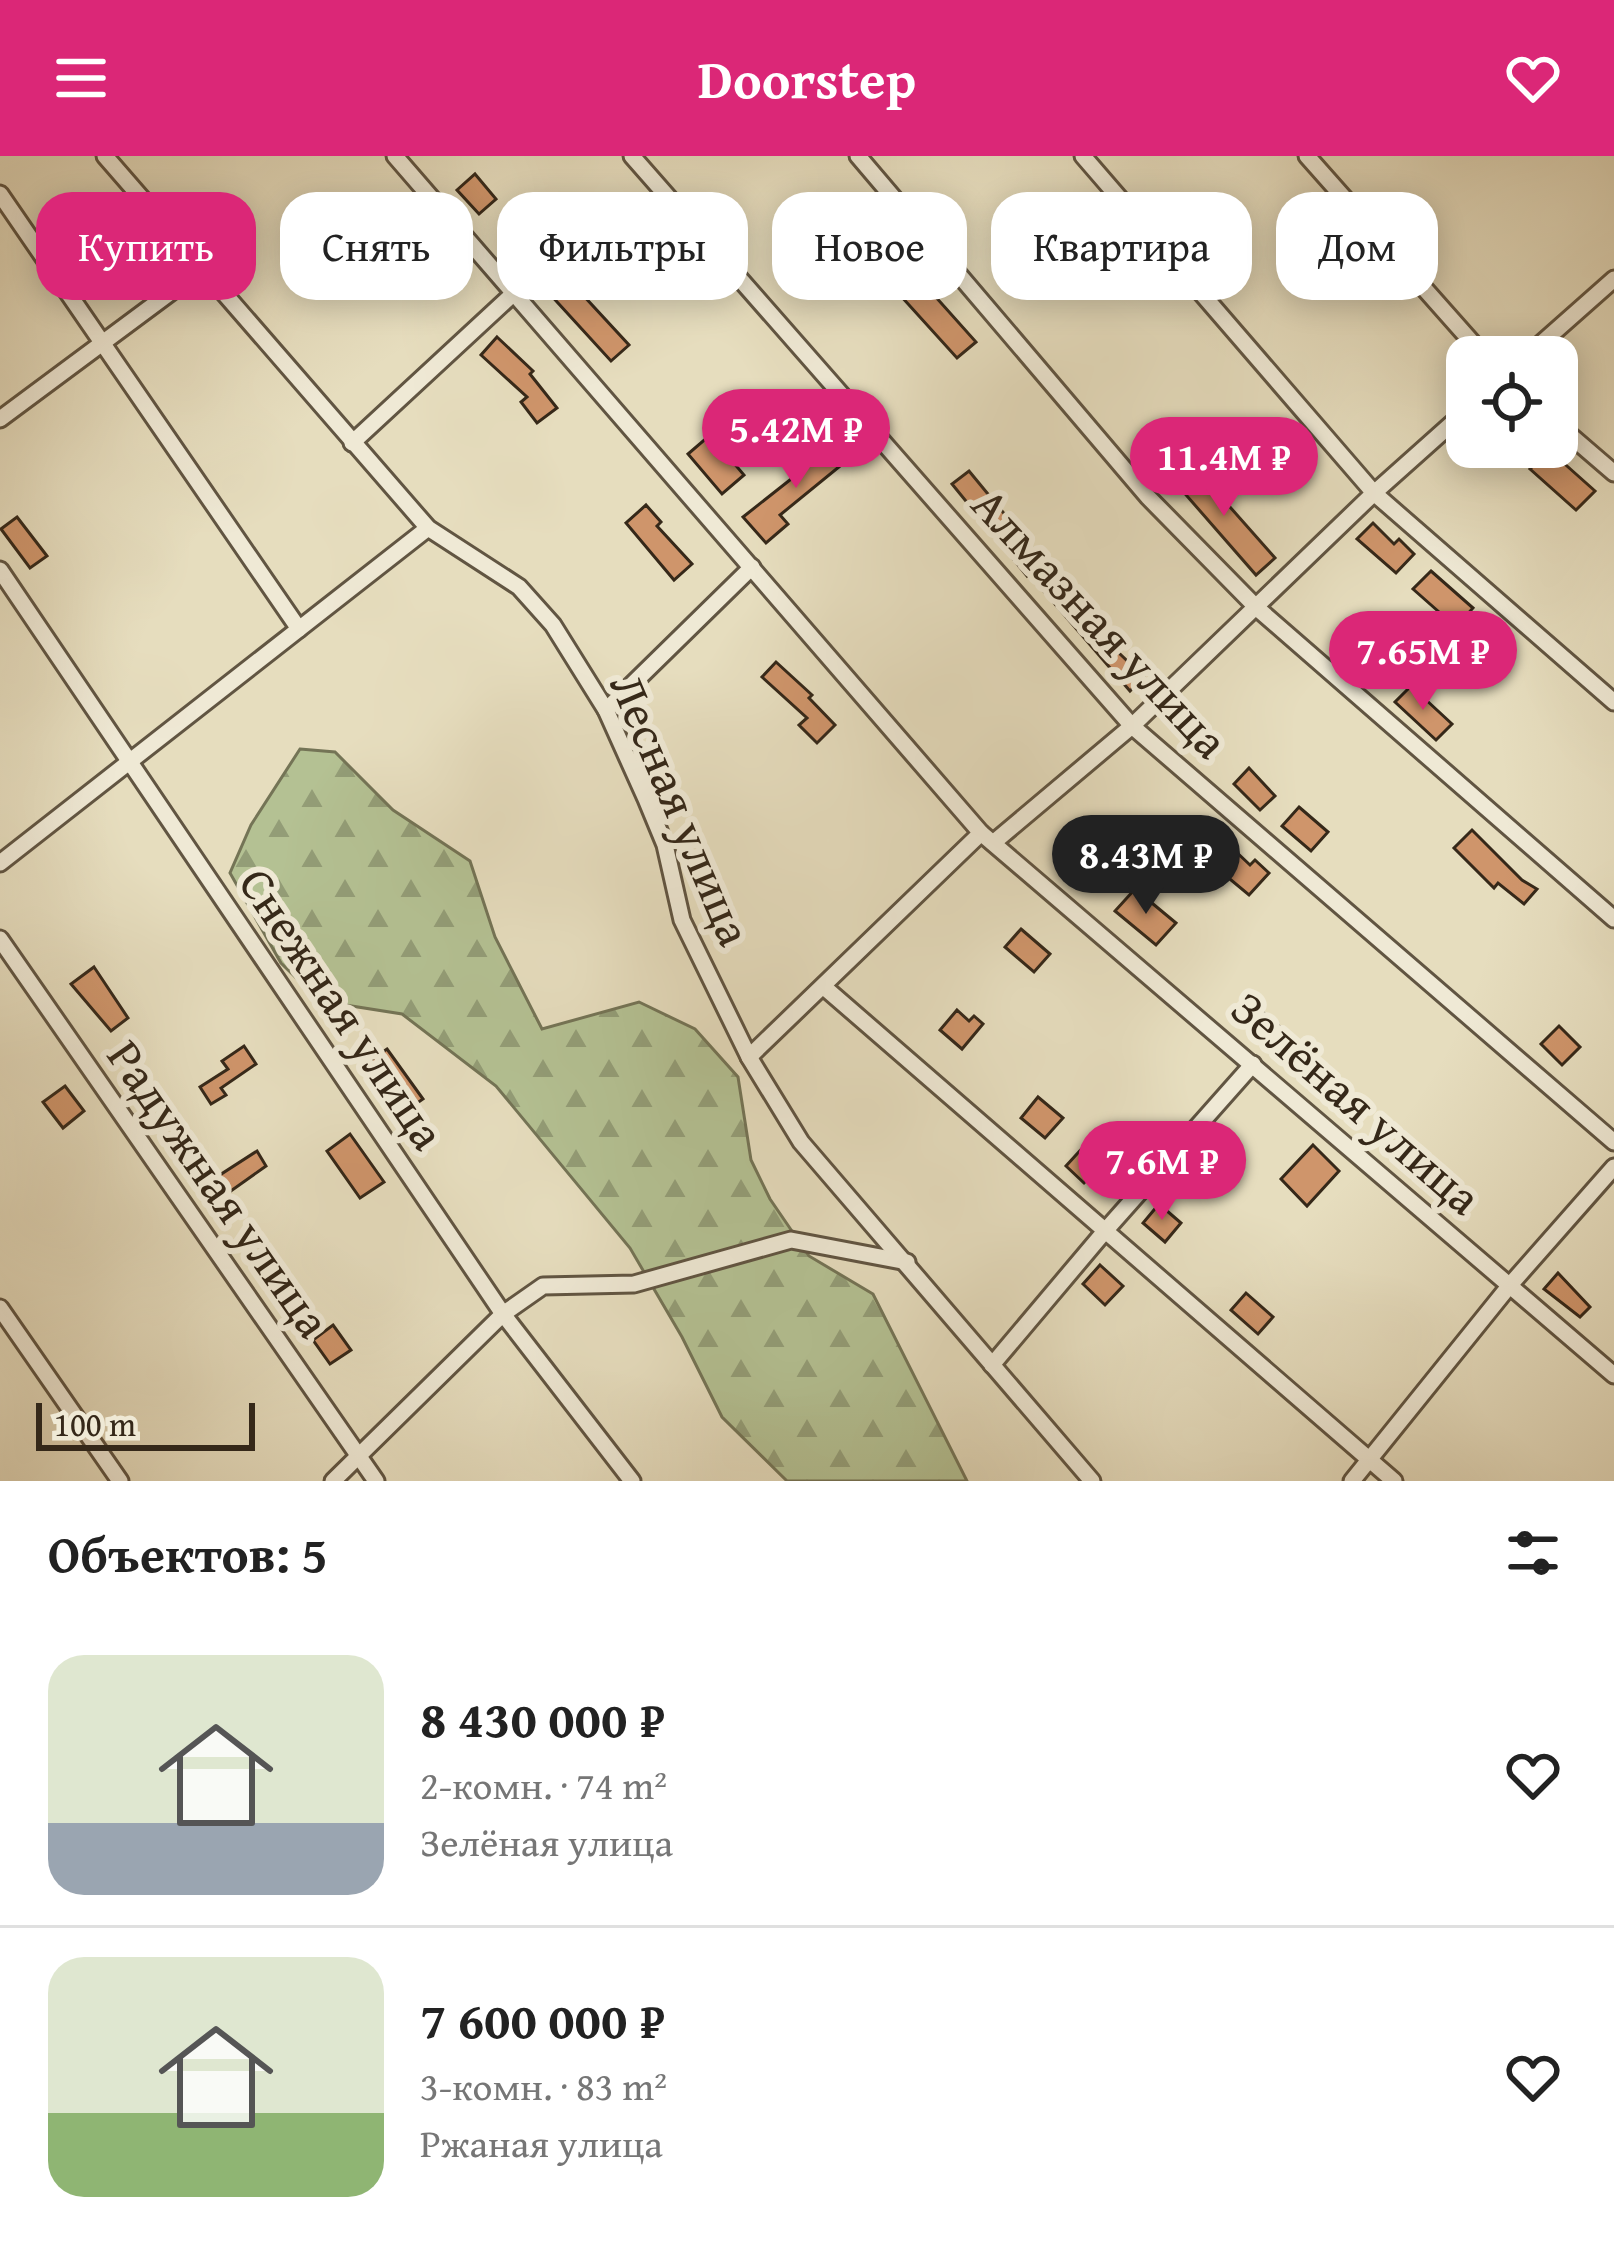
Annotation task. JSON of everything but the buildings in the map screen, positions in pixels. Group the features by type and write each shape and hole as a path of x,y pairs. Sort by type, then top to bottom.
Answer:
{"street":[{"name":"Лесная улица","path":"105,156 136,192"},
{"name":"Зелёная улица","path":"394,156 497,275"},
{"name":"Алмазная улица","path":"632,156 1132,726 1614,1142"},
{"path":"858,156 1148,496 1257,608 1614,919"},
{"path":"1083,156 1374,494 1614,702"},
{"path":"1307,156 1466,336"},
{"path":"0,194 299,629"},
{"path":"1550,336 1614,279"},
{"path":"0,419 161,300"},
{"name":"Лесная улица","path":"229,300 428,528 519,587 554,625 606,710 665,845 682,920 749,1057 801,1142 1092,1481"},
{"path":"352,443 507,300"},
{"name":"Зелёная улица","path":"518,300 987,838 1614,1375"},
{"path":"749,1057 987,838 1132,726 1446,429"},
{"path":"1578,442 1614,473"},
{"path":"0,863 428,528"},
{"path":"606,710 752,566"},
{"name":"Снежная улица","path":"0,570 503,1314 632,1481"},
{"name":"Радужная улица","path":"0,939 376,1481"},
{"path":"824,987 1394,1481"},
{"path":"992,1365 1253,1064"},
{"path":"1352,1481 1510,1285 1614,1167"},
{"path":"333,1481 503,1314 543,1286 634,1284 791,1240 907,1262"},
{"path":"0,1308 120,1481"}],"green space":[{"path":"300,749 335,752 393,810 470,861 495,937 542,1029 639,1002 695,1029 738,1077 751,1160 770,1199 809,1256 873,1294 967,1481 787,1481 722,1417 630,1248 496,1086 402,1014 320,1001 281,963 230,873 251,825"}]}
